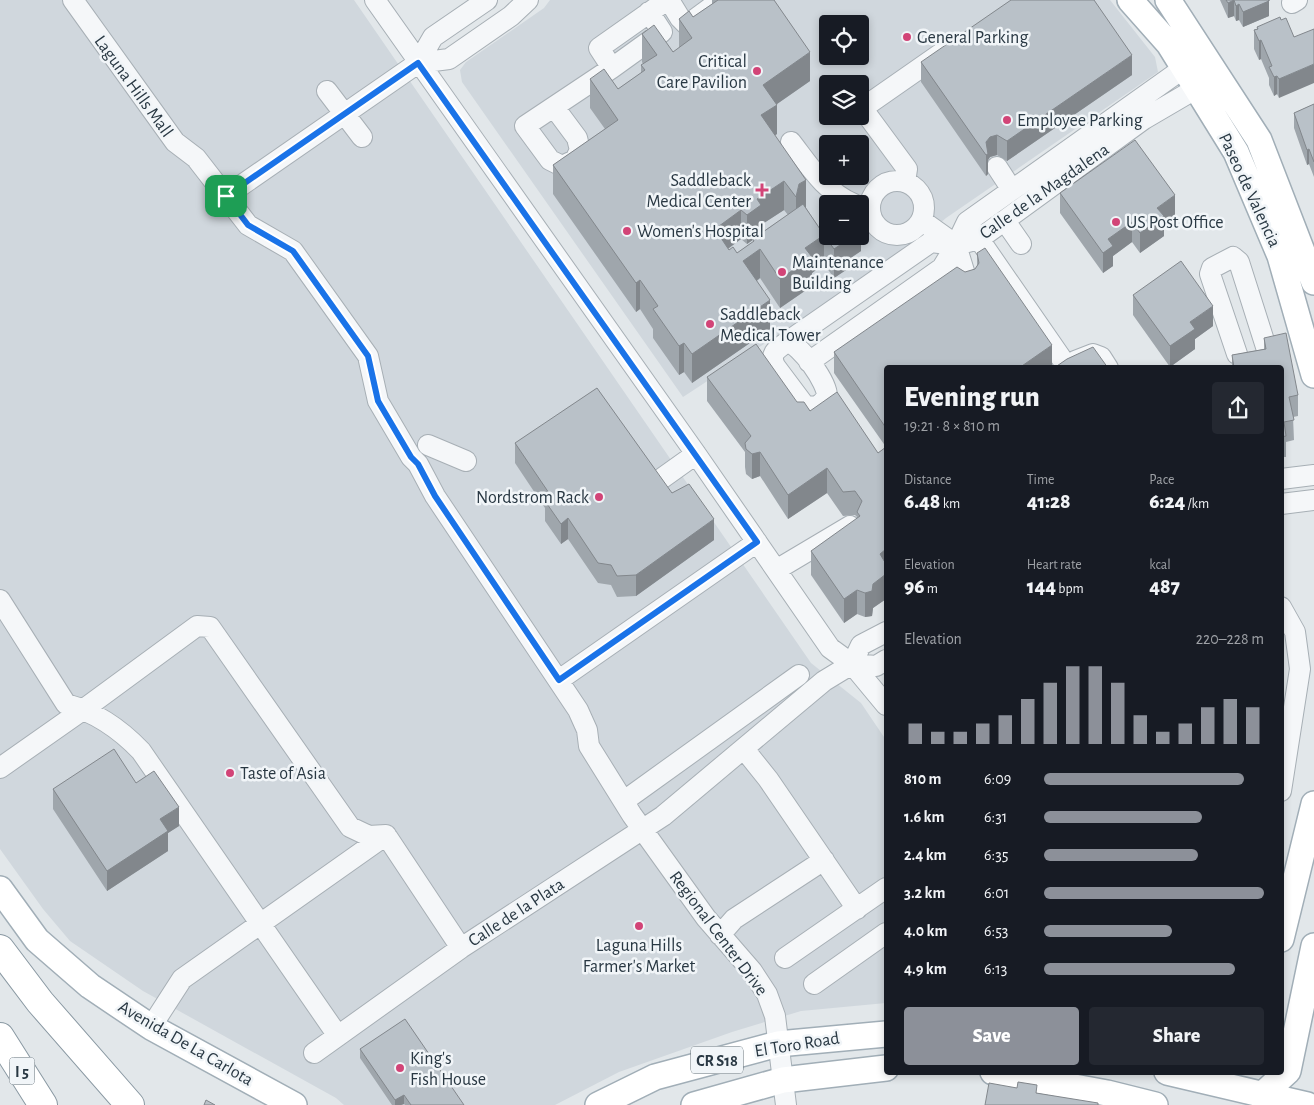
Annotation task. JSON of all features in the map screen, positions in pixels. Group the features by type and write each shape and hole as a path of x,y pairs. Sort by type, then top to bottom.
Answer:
{"highway":[{"path":"0,949 40,1002 130,1105"},
{"name":"I 5","path":"0,1037 43,1105"}],"main road":[{"name":"Paseo de Valencia","path":"1130,0 1168,44 1200,72 1259,140 1314,282"},
{"name":"Paseo de Valencia","path":"1168,0 1280,256 1314,375"},
{"path":"1284,926 1313,816"},
{"path":"1284,889 1296,875"},
{"name":"Avenida De La Carlota","path":"0,889 37,940 90,986 151,1027 294,1105"},
{"path":"1284,1074 1288,1071 1311,978 1314,946"},
{"name":"El Toro Road","path":"598,1105 655,1077 778,1044 884,1034"},
{"name":"El Toro Road","path":"694,1105 783,1080 884,1068"},
{"path":"1010,1075 1107,1092 1151,1104"},
{"path":"1260,1091 1282,1075"},
{"path":"1197,1076 1260,1091 1307,1105"}],"street":[{"path":"375,0 696,454 833,652 852,664 884,703"},
{"path":"226,196 418,63 433,37 487,0"},
{"path":"418,63 448,59 512,16 528,0"},
{"path":"554,107 612,68 599,48 649,12 668,0 687,25 721,0"},
{"name":"Laguna Hills Mall","path":"74,1 175,142 196,158 248,225 293,251 368,356 378,401 411,457 418,464 435,496 578,710 587,730 589,746 641,829"},
{"path":"905,182 907,169 865,112 867,105 957,43"},
{"name":"Calle de la Magdalena","path":"965,266 967,222 1016,187 1200,72"},
{"name":"Calle de la Magdalena","path":"965,266 979,240 1144,119 1200,72"},
{"path":"327,91 362,137"},
{"path":"791,142 816,175 843,195"},
{"path":"1001,165 1016,187"},
{"path":"869,199 881,186 897,181 905,182 919,193 924,211 921,220 909,232 891,234 876,226 869,217"},
{"path":"921,220 965,266"},
{"path":"1005,221 1020,244"},
{"path":"967,222 1063,365"},
{"path":"787,342 796,346 809,362 827,392 824,401 814,408 805,406 773,362 773,353 787,342 931,242 965,266"},
{"path":"1237,354 1210,274 1212,268 1233,257 1239,262 1266,347"},
{"path":"809,362 942,268 965,266"},
{"path":"1066,365 1093,354 1101,357 1106,365"},
{"path":"428,444 466,461"},
{"path":"660,479 696,454"},
{"path":"1284,478 1314,475"},
{"path":"1284,504 1314,500"},
{"path":"776,570 850,526"},
{"path":"559,680 757,542"},
{"path":"0,600 66,704 84,709 128,737 141,751 338,1036"},
{"path":"1284,612 1295,632 1300,670 1284,772"},
{"path":"0,768 197,626 210,627 350,827 369,836 386,835"},
{"name":"Calle de la Plata","path":"386,835 461,948 663,816 692,794 824,680 852,664 861,645 884,633"},
{"path":"852,664 875,666 884,661"},
{"path":"624,801 799,675"},
{"path":"744,749 768,779 857,908"},
{"name":"Regional Center Drive","path":"641,829 720,935 752,971 768,994 774,1013 786,1105"},
{"path":"151,1027 182,979 386,835"},
{"path":"720,935 734,920 824,860"},
{"path":"785,958 884,889"},
{"path":"814,984 884,935"},
{"path":"314,1053 461,948"}],"shaded area":[{"path":"0,0 354,0 811,663 861,703 884,737 884,1003 801,1011 732,1032 619,1072 555,1105 344,1105 336,1098 143,991 70,941 43,909 0,849"},
{"name":"Saddleback Medical Center","path":"550,0 1110,0 1155,57 1158,72 946,218 911,248 683,397 462,82 460,70 466,62 544,8"}],"building":[{"path":"718,0 774,0 810,52 763,85 777,105 761,115 806,180 799,184 796,197 784,181 757,199 761,205 747,215 741,210 715,229 729,250 733,247 737,253 754,241 753,239 803,204 819,228 819,238 805,248 812,257 780,279 760,249 743,261 770,300 692,354 684,343 679,346 653,309 658,306 640,280 636,283 553,165 618,120 590,79 604,69 618,89 645,70 641,65 657,55 642,34 654,25 673,52 692,38 679,19 689,11 693,17"},
{"name":"Employee Parking","path":"1011,0 1094,0 1132,55 1007,141 997,135 990,137 986,142 988,154 986,155 921,62"},
{"path":"1234,0 1269,1 1243,12 1239,4 1236,6"},
{"path":"1280,17 1281,20 1286,18 1294,37 1314,29 1314,64 1279,79 1277,76 1274,77 1269,67 1272,66 1261,40 1259,41 1254,30"},
{"path":"1314,104 1314,162 1309,149 1307,150 1294,113"},
{"name":"US Post Office","path":"1135,140 1175,195 1157,208 1164,216 1140,233 1132,222 1108,239 1113,246 1103,253 1060,193"},
{"path":"831,245 840,245 834,249"},
{"path":"985,248 1052,345 1023,365 884,365 884,425 834,352 957,267 965,272 975,269 979,263 977,253"},
{"path":"1181,261 1213,306 1190,322 1195,329 1170,346 1133,295"},
{"path":"1286,333 1298,395 1289,397 1294,420 1284,422 1284,365 1234,365 1232,355 1266,349 1264,338"},
{"path":"756,344 797,402 804,402 810,411 837,392 878,453 884,448 884,551 880,554 884,561 884,576 873,584 872,591 865,593 857,590 844,599 811,551 860,516 857,512 862,501 855,491 843,492 827,468 788,495 760,452 752,454 746,449 745,443 751,436 707,377"},
{"path":"1093,347 1106,365 1058,365"},
{"name":"Nordstrom Rack","path":"597,388 672,493 689,484 714,519 636,575 617,576 611,565 598,563 568,518 561,524 545,501 551,496 515,443"},
{"path":"114,749 136,783 154,771 179,807 160,819 168,831 107,871 53,789"},
{"name":"King's Fish House","path":"405,1019 464,1105 411,1105 404,1095 395,1100 360,1049"},
{"path":"1018,1082 1037,1085 1036,1093 1098,1103 1098,1105 985,1105 989,1083 1017,1088"},
{"path":"206,1100 215,1105 204,1105"}],"place":[{"name":"General Parking","path":"907,37"},
{"name":"Critical Care Pavilion","path":"757,71"},
{"name":"Employee Parking","path":"1007,120"},
{"name":"Saddleback Medical Center","path":"762,190"},
{"name":"US Post Office","path":"1116,222"},
{"name":"Women's Hospital","path":"627,231"},
{"name":"Maintenance Building","path":"782,272"},
{"name":"Saddleback Medical Tower","path":"710,324"},
{"name":"Nordstrom Rack","path":"599,497"},
{"name":"Taste of Asia","path":"230,773"},
{"name":"Laguna Hills Farmer's Market","path":"639,926"},
{"name":"King's Fish House","path":"400,1068"}],"route":[{"path":"418,63 757,542 559,680 435,496 418,464 411,457 378,401 368,356 293,251 248,225 226,196 418,63"}]}
